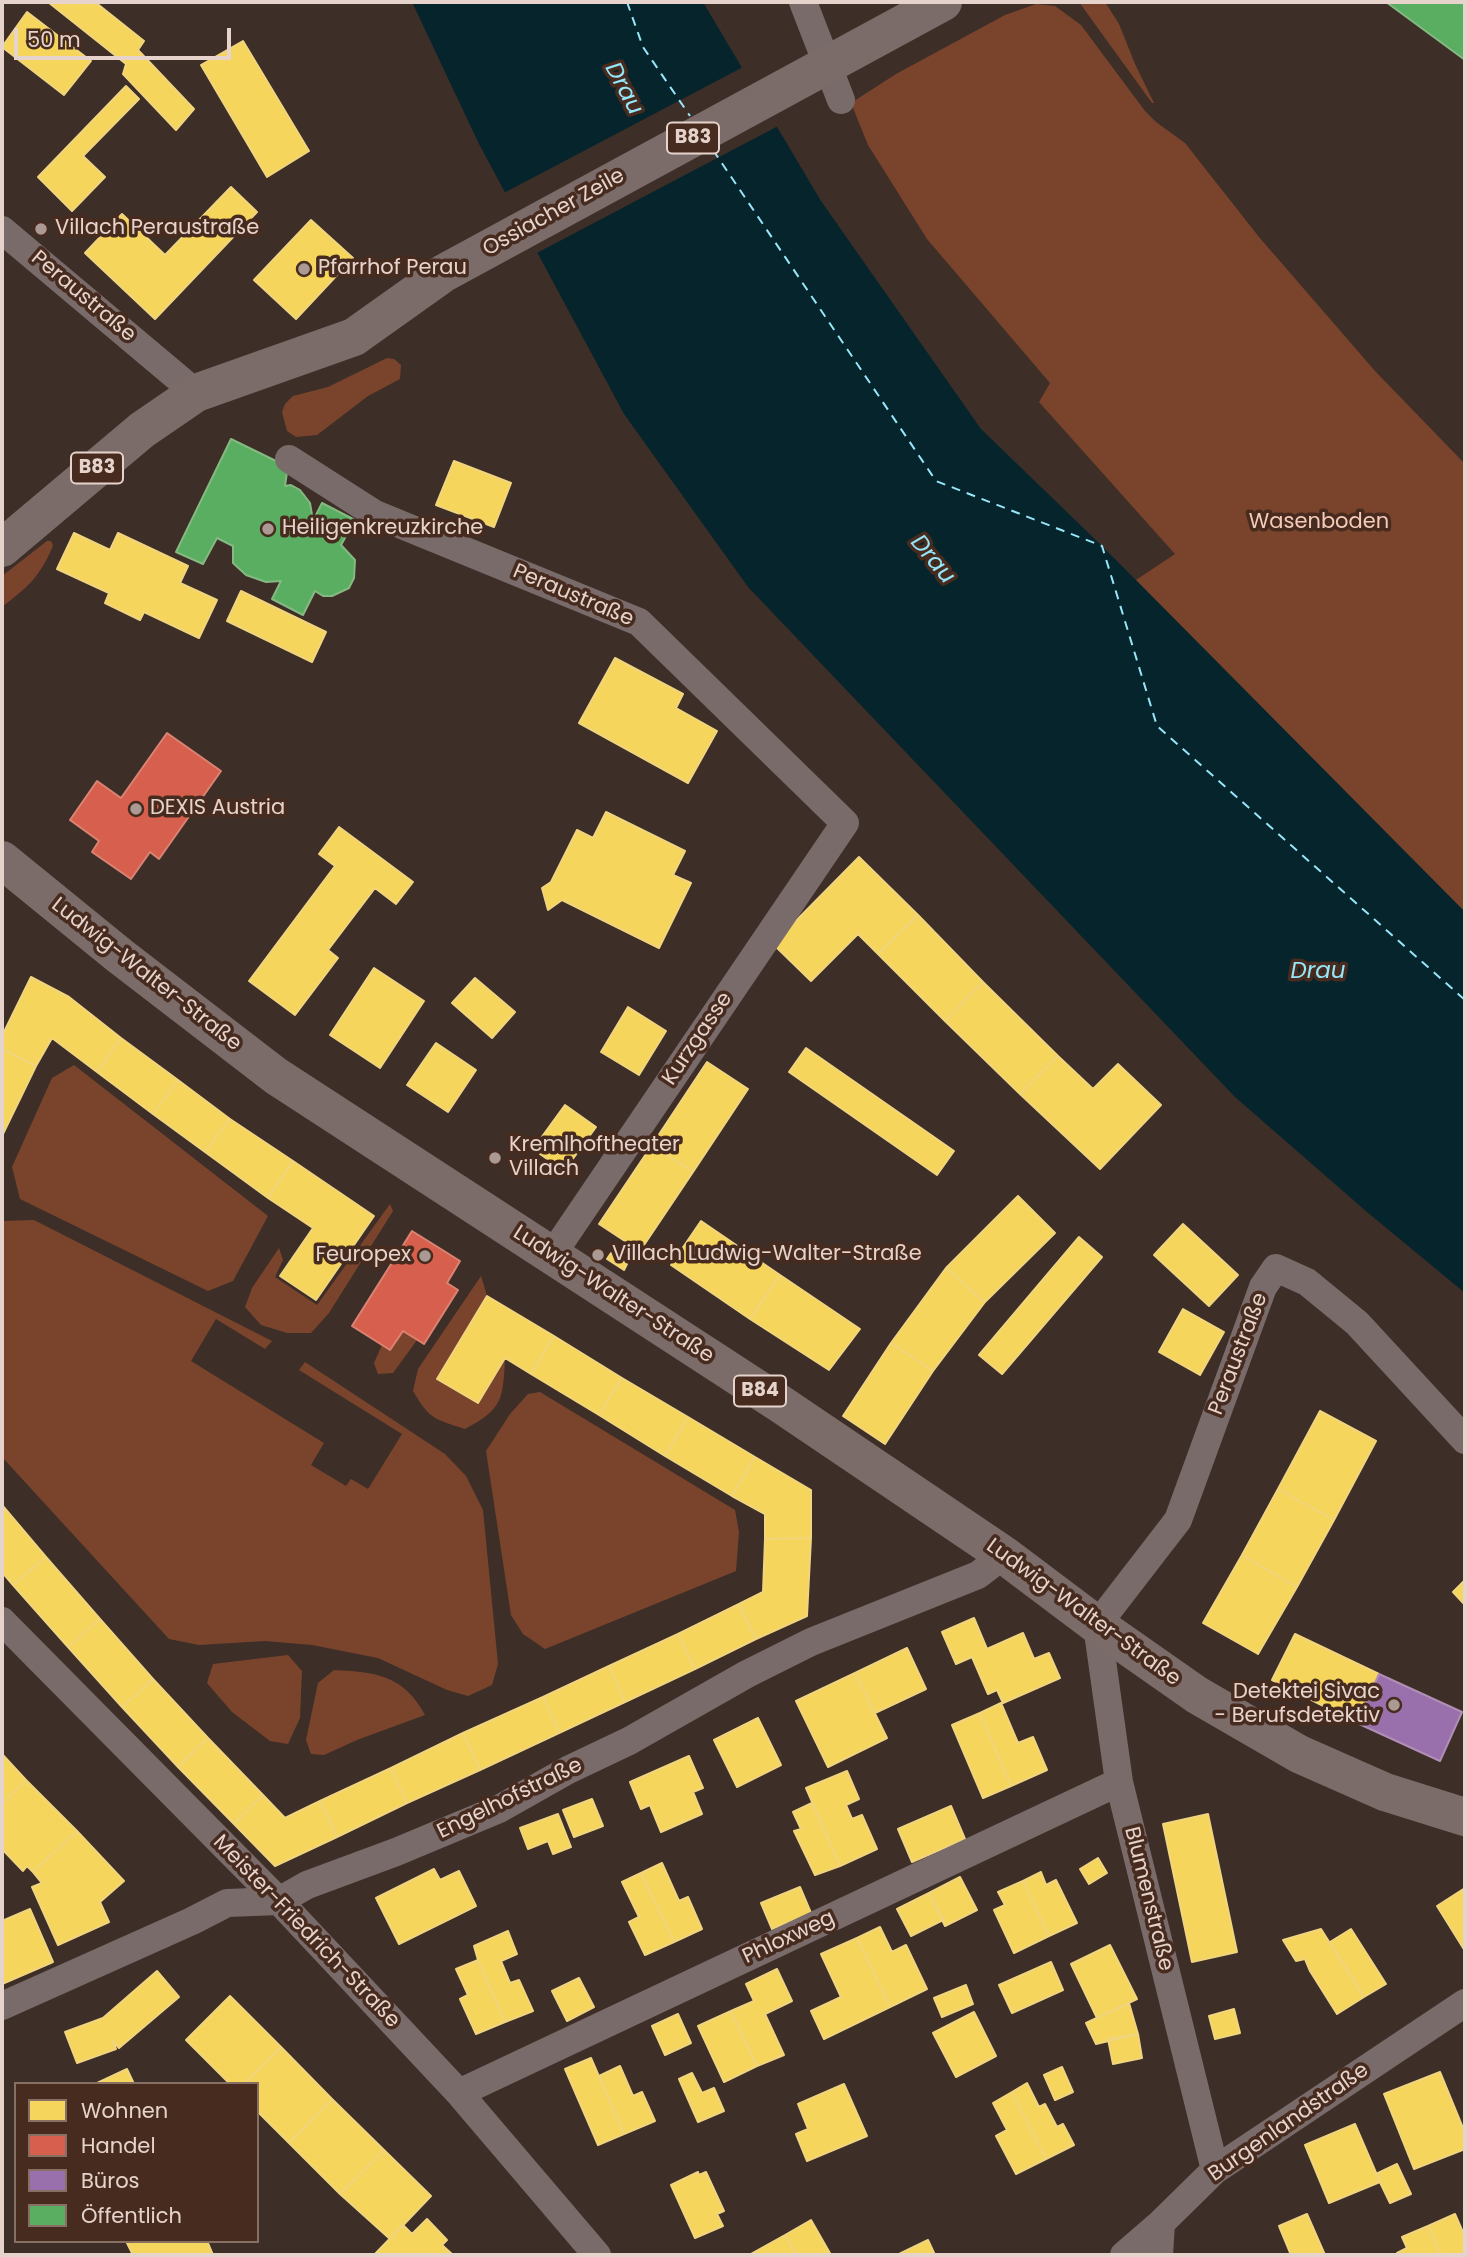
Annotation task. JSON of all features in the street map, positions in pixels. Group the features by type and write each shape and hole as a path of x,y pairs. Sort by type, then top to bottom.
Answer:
{"main road":[{"name":"Ossiacher Zeile","path":"2,548 142,430 196,393 354,337 444,273 943,2"},
{"name":"Ludwig-Walter-Straße","path":"2,860 109,948 276,1076 782,1405 1004,1555 1197,1695 1298,1754 1385,1792 1465,1817"}],"street":[{"path":"803,2 841,100"},
{"name":"Peraustraße","path":"2,230 196,393"},
{"name":"Peraustraße","path":"289,459 375,514 639,622 845,823"},
{"name":"Kurzgasse","path":"552,1255 845,823"},
{"name":"Peraustraße","path":"1097,1625 1178,1520 1263,1287 1276,1268 1307,1282 1357,1322 1465,1440"},
{"name":"Engelhofstraße","path":"2,2006 192,1922 227,1903 279,1901 307,1885 499,1810 747,1674 811,1642 978,1575 1004,1555"},
{"name":"Meister-Friedrich-Straße","path":"2,1622 279,1901 459,2094 597,2255"},
{"name":"Blumenstraße","path":"1097,1625 1119,1782 1215,2170"},
{"name":"Phloxweg","path":"459,2094 1119,1782"},
{"name":"Burgenlandstraße","path":"1124,2255 1215,2170 1465,2003"},
{"path":"1159,2255 1161,2223"}],"green space":[{"path":"1079,2 1105,2 1119,24 1154,103 1152,103"},
{"name":"Wasenboden","path":"1036,4 1055,6 1081,25 1145,111 1185,143 1259,237 1375,371 1465,464 1465,912 1136,580 1175,554 1039,402 1050,383 927,239 868,145 851,103 896,74 1005,15"},
{"path":"387,358 394,359 401,365 400,379 368,396 317,435 296,437 287,431 282,412 293,396 328,387"},
{"path":"47,541 51,541 53,546 38,574 2,607 2,576"},
{"path":"74,1065 268,1216 233,1281 208,1291 20,1199 12,1167 52,1078"},
{"path":"390,1204 393,1211 329,1313 311,1333 287,1333 261,1325 245,1307 252,1288 279,1248 283,1260 275,1277 317,1305"},
{"path":"34,1220 272,1341 265,1349 216,1319 191,1361 324,1443 311,1465 346,1486 351,1479 368,1489 402,1434 299,1370 305,1362 445,1454 466,1476 483,1510 498,1664 492,1685 468,1696 447,1690 378,1658 312,1645 265,1641 199,1645 169,1639 2,1457 2,1221"},
{"path":"481,1276 487,1296 437,1379 478,1403 505,1358 503,1384 494,1409 465,1429 434,1417 424,1408 413,1391 418,1369"},
{"path":"403,1331 417,1340 393,1373 378,1374 374,1363 382,1345 390,1350"},
{"path":"540,1392 735,1510 739,1532 736,1571 545,1649 523,1634 511,1615 486,1451 510,1414 528,1394"},
{"path":"288,1655 302,1671 300,1718 288,1744 270,1741 232,1712 207,1683 213,1664"},
{"path":"334,1670 363,1672 387,1678 408,1691 425,1715 324,1755 311,1754 306,1740 318,1683"}],"water":[{"name":"Drau","path":"412,2 703,2 821,201 981,429 1102,546 1465,912 1465,1293 1235,1097 748,587 624,414 479,144"}],"pier":[{"path":"745,66 780,125 535,254 502,194"}],"building: Wohnen":[{"path":"48,2 95,2 144,41 138,50 194,109 176,130 123,74 126,64"},
{"path":"27,12 91,61 64,95 2,47"},
{"path":"243,41 309,151 267,177 201,65"},
{"path":"126,86 139,99 83,156 105,177 72,211 38,177"},
{"path":"231,187 257,212 155,319 85,253 122,214 165,255"},
{"name":"Pfarrhof Perau","path":"311,220 353,258 296,319 254,280"},
{"path":"454,461 511,483 494,527 436,505"},
{"path":"74,533 110,550 118,533 188,566 180,583 217,600 199,638 144,612 140,620 105,603 109,593 57,569"},
{"path":"241,591 326,632 312,662 227,621"},
{"path":"615,658 683,694 676,708 717,731 688,783 579,723"},
{"path":"606,812 685,851 673,875 691,883 659,948 562,900 548,910 542,888 551,882 577,830 593,838"},
{"path":"339,827 413,882 396,904 375,888 328,950 338,958 295,1015 249,981 335,866 319,854"},
{"path":"859,857 918,915 878,954 858,934 811,981 773,944"},
{"path":"918,915 983,982 945,1021 878,954"},
{"path":"374,968 424,1001 380,1068 330,1035"},
{"path":"31,977 69,997 121,1038 97,1072 52,1038 36,1066 2,1049 2,1036"},
{"path":"475,978 515,1012 492,1038 452,1003"},
{"path":"983,982 1058,1056 1020,1094 945,1021"},
{"path":"628,1007 666,1031 639,1075 601,1052"},
{"path":"121,1038 178,1080 153,1114 97,1072"},
{"path":"436,1043 476,1070 448,1112 407,1085"},
{"path":"806,1048 954,1151 937,1175 789,1072"},
{"path":"2,1049 36,1066 2,1136"},
{"path":"1058,1056 1093,1089 1118,1064 1161,1105 1100,1169 1020,1094"},
{"path":"707,1062 748,1089 693,1172 652,1145"},
{"path":"178,1080 230,1119 205,1152 153,1114"},
{"path":"565,1105 596,1127 564,1171 533,1149"},
{"path":"230,1119 293,1161 268,1198 205,1152"},
{"path":"652,1145 693,1172 640,1251 599,1224"},
{"path":"293,1161 374,1216 316,1300 280,1276 313,1228 268,1198"},
{"path":"1018,1196 1055,1233 985,1302 946,1268"},
{"path":"701,1221 780,1275 750,1319 671,1265"},
{"path":"1183,1224 1238,1275 1209,1306 1154,1255"},
{"path":"1079,1237 1102,1257 1002,1374 979,1355"},
{"path":"611,1253 627,1264 624,1270 607,1259"},
{"path":"946,1268 985,1302 933,1371 891,1343"},
{"path":"780,1275 860,1329 829,1370 750,1319"},
{"path":"487,1296 554,1336 531,1374 505,1358 478,1403 437,1379"},
{"path":"1183,1309 1224,1332 1200,1375 1159,1352"},
{"path":"554,1336 622,1378 599,1415 531,1374"},
{"path":"891,1343 933,1371 885,1444 843,1416"},
{"path":"622,1378 688,1417 665,1456 599,1415"},
{"path":"1320,1411 1376,1441 1334,1520 1278,1489"},
{"path":"688,1417 755,1457 732,1496 665,1456"},
{"path":"755,1457 811,1490 811,1538 765,1539 765,1514 732,1496"},
{"path":"1278,1489 1334,1520 1297,1587 1242,1555"},
{"path":"2,1505 46,1557 13,1585 2,1572"},
{"path":"811,1538 807,1616 756,1639 739,1604 763,1592 765,1539"},
{"path":"1242,1555 1297,1587 1258,1654 1203,1623"},
{"path":"46,1557 100,1619 68,1647 13,1585"},
{"path":"1465,1580 1465,1605 1453,1592"},
{"path":"739,1604 756,1639 695,1669 678,1634"},
{"path":"974,1618 987,1649 1023,1633 1034,1659 1049,1653 1060,1678 1003,1703 997,1690 988,1694 972,1657 956,1664 942,1632"},
{"path":"100,1619 153,1679 122,1707 68,1647"},
{"path":"678,1634 695,1669 625,1702 609,1666"},
{"path":"1295,1634 1379,1674 1357,1723 1272,1680"},
{"path":"907,1648 926,1689 875,1713 855,1673"},
{"path":"609,1666 625,1702 559,1733 543,1697"},
{"path":"855,1673 887,1738 828,1767 796,1701"},
{"path":"153,1679 208,1738 178,1767 122,1707"},
{"path":"543,1697 559,1733 480,1770 463,1733"},
{"path":"1001,1703 1018,1743 1033,1737 1047,1770 1011,1786 980,1713"},
{"path":"980,1713 1011,1786 983,1798 952,1725"},
{"path":"758,1718 781,1765 737,1787 714,1740"},
{"path":"463,1733 480,1770 407,1803 391,1768"},
{"path":"208,1738 263,1795 234,1824 178,1767"},
{"path":"2,1754 26,1780 2,1804"},
{"path":"689,1756 703,1788 693,1792 702,1814 661,1832 650,1805 641,1809 630,1782"},
{"path":"391,1768 407,1803 337,1837 320,1801"},
{"path":"847,1771 859,1799 846,1805 852,1819 862,1815 877,1849 840,1866 806,1788"},
{"path":"26,1780 77,1831 33,1872 27,1866 23,1871 2,1849 2,1804"},
{"path":"263,1795 285,1818 320,1801 337,1837 275,1866 234,1824"},
{"path":"592,1799 603,1826 574,1837 563,1810"},
{"path":"812,1803 840,1866 815,1875 794,1831 801,1829 793,1812"},
{"path":"951,1806 965,1839 912,1862 898,1829"},
{"path":"558,1814 571,1847 553,1854 548,1841 528,1849 520,1828"},
{"path":"1208,1814 1237,1952 1192,1962 1163,1824"},
{"path":"77,1831 124,1881 100,1902 109,1922 58,1945 32,1887 42,1883 33,1872"},
{"path":"1098,1858 1107,1873 1089,1884 1080,1869"},
{"path":"662,1863 679,1901 688,1897 702,1929 674,1942 641,1873"},
{"path":"434,1869 440,1880 459,1871 476,1906 399,1944 376,1898"},
{"path":"1041,1872 1046,1885 1056,1880 1077,1923 1049,1936 1023,1881"},
{"path":"641,1873 674,1942 645,1955 629,1922 639,1917 622,1882"},
{"path":"960,1877 977,1910 945,1926 929,1893"},
{"path":"1023,1881 1049,1936 1014,1953 994,1910 1005,1905 998,1892"},
{"path":"800,1887 811,1913 772,1929 761,1903"},
{"path":"1465,1888 1465,1951 1437,1906"},
{"path":"929,1893 943,1920 911,1936 897,1909"},
{"path":"30,1909 53,1962 2,1984 2,1921"},
{"path":"880,1927 892,1952 906,1945 927,1989 890,2007 857,1938"},
{"path":"1321,1929 1364,1997 1337,2014 1305,1959 1296,1961 1283,1940"},
{"path":"1351,1929 1386,1984 1364,1997 1330,1942"},
{"path":"508,1931 517,1954 501,1961 510,1983 519,1980 533,2011 505,2022 474,1946"},
{"path":"857,1938 890,2007 824,2039 811,2011 841,1997 821,1954"},
{"path":"1110,1945 1137,1999 1097,2018 1071,1964"},
{"path":"478,1960 505,2022 476,2034 460,1999 468,1995 456,1969"},
{"path":"1051,1962 1063,1990 1012,2013 999,1985"},
{"path":"777,1969 792,2001 765,2014 784,2055 757,2066 731,2011 754,2001 746,1984"},
{"path":"157,1971 179,1997 119,2048 113,2041 116,2049 77,2063 65,2032 103,2018"},
{"path":"579,1978 594,2007 567,2021 552,1991"},
{"path":"966,1985 973,2004 942,2017 934,1998"},
{"path":"230,1996 281,2047 246,2082 228,2082 186,2040"},
{"path":"1129,2003 1138,2034 1096,2044 1086,2023"},
{"path":"1234,2009 1240,2033 1215,2039 1209,2016"},
{"path":"731,2011 757,2066 724,2082 698,2026"},
{"path":"974,2012 996,2056 956,2077 933,2033"},
{"path":"678,2014 691,2043 665,2055 652,2026"},
{"path":"1138,2034 1142,2058 1113,2064 1108,2039"},
{"path":"281,2047 332,2099 289,2143 259,2113 259,2082 246,2082"},
{"path":"591,2058 624,2134 598,2145 565,2069"},
{"path":"620,2066 633,2096 642,2092 655,2121 624,2134 599,2076"},
{"path":"1062,2067 1073,2092 1055,2100 1044,2075"},
{"path":"127,2069 133,2082 99,2082"},
{"path":"1440,2072 1465,2133 1465,2149 1414,2169 1384,2094"},
{"path":"692,2073 702,2093 714,2088 724,2111 698,2122 679,2079"},
{"path":"1027,2083 1039,2107 1045,2104 1057,2127 1063,2124 1074,2145 1046,2159 1012,2092"},
{"path":"844,2084 867,2136 807,2161 796,2134 808,2129 798,2104"},
{"path":"1012,2092 1046,2159 1016,2174 996,2136 1007,2130 993,2103"},
{"path":"332,2099 384,2150 340,2194 289,2143"},
{"path":"1355,2124 1380,2182 1329,2203 1305,2145"},
{"path":"384,2150 431,2196 390,2239 340,2194"},
{"path":"1397,2164 1411,2194 1390,2203 1376,2174"},
{"path":"698,2172 699,2175 706,2172 724,2211 717,2214 723,2226 695,2238 671,2185"},
{"path":"1307,2214 1325,2255 1291,2255 1279,2226"},
{"path":"1455,2214 1465,2237 1465,2255 1441,2255 1428,2226"},
{"path":"427,2219 447,2240 442,2245 453,2255 374,2255 403,2225 412,2234"},
{"path":"811,2220 831,2255 797,2255 785,2235"},
{"path":"1428,2226 1441,2255 1397,2253 1407,2248 1402,2237"},
{"path":"785,2235 797,2255 749,2255"},
{"path":"928,2240 935,2255 897,2255"},
{"path":"127,2243 208,2243 213,2255 133,2255"}],"building: Handel":[{"name":"DEXIS Austria","path":"167,733 221,771 159,859 150,852 131,879 92,852 99,841 70,820 97,781 121,798"},
{"path":"412,1231 460,1261 447,1283 458,1290 424,1344 403,1331 390,1350 352,1326"}],"building: Büros":[{"path":"1379,1674 1462,1712 1440,1761 1357,1723"}],"building: Öffentlich":[{"path":"1386,2 1465,2 1465,60"},
{"name":"Heiligenkreuzkirche","path":"231,439 278,462 287,472 285,486 291,485 300,490 310,503 313,521 322,503 355,520 341,545 355,560 354,578 349,588 332,596 323,596 315,591 303,615 272,599 281,581 266,582 246,575 233,563 233,546 217,538 203,564 176,552"}],"ferry route":[{"path":"627,2 643,47 690,116"},
{"path":"713,150 936,481 1102,546 1157,726 1465,1000"}],"place":[{"name":"Villach Peraustraße","path":"41,229"},
{"name":"Pfarrhof Perau","path":"304,269"},
{"name":"Heiligenkreuzkirche","path":"268,529"},
{"name":"DEXIS Austria","path":"136,809"},
{"name":"Kremlhoftheater Villach","path":"495,1158"},
{"name":"Villach Ludwig-Walter-Straße","path":"598,1255"},
{"name":"Feuropex","path":"425,1256"},
{"name":"Detektei Sivac - Berufsdetektiv","path":"1394,1705"}]}
